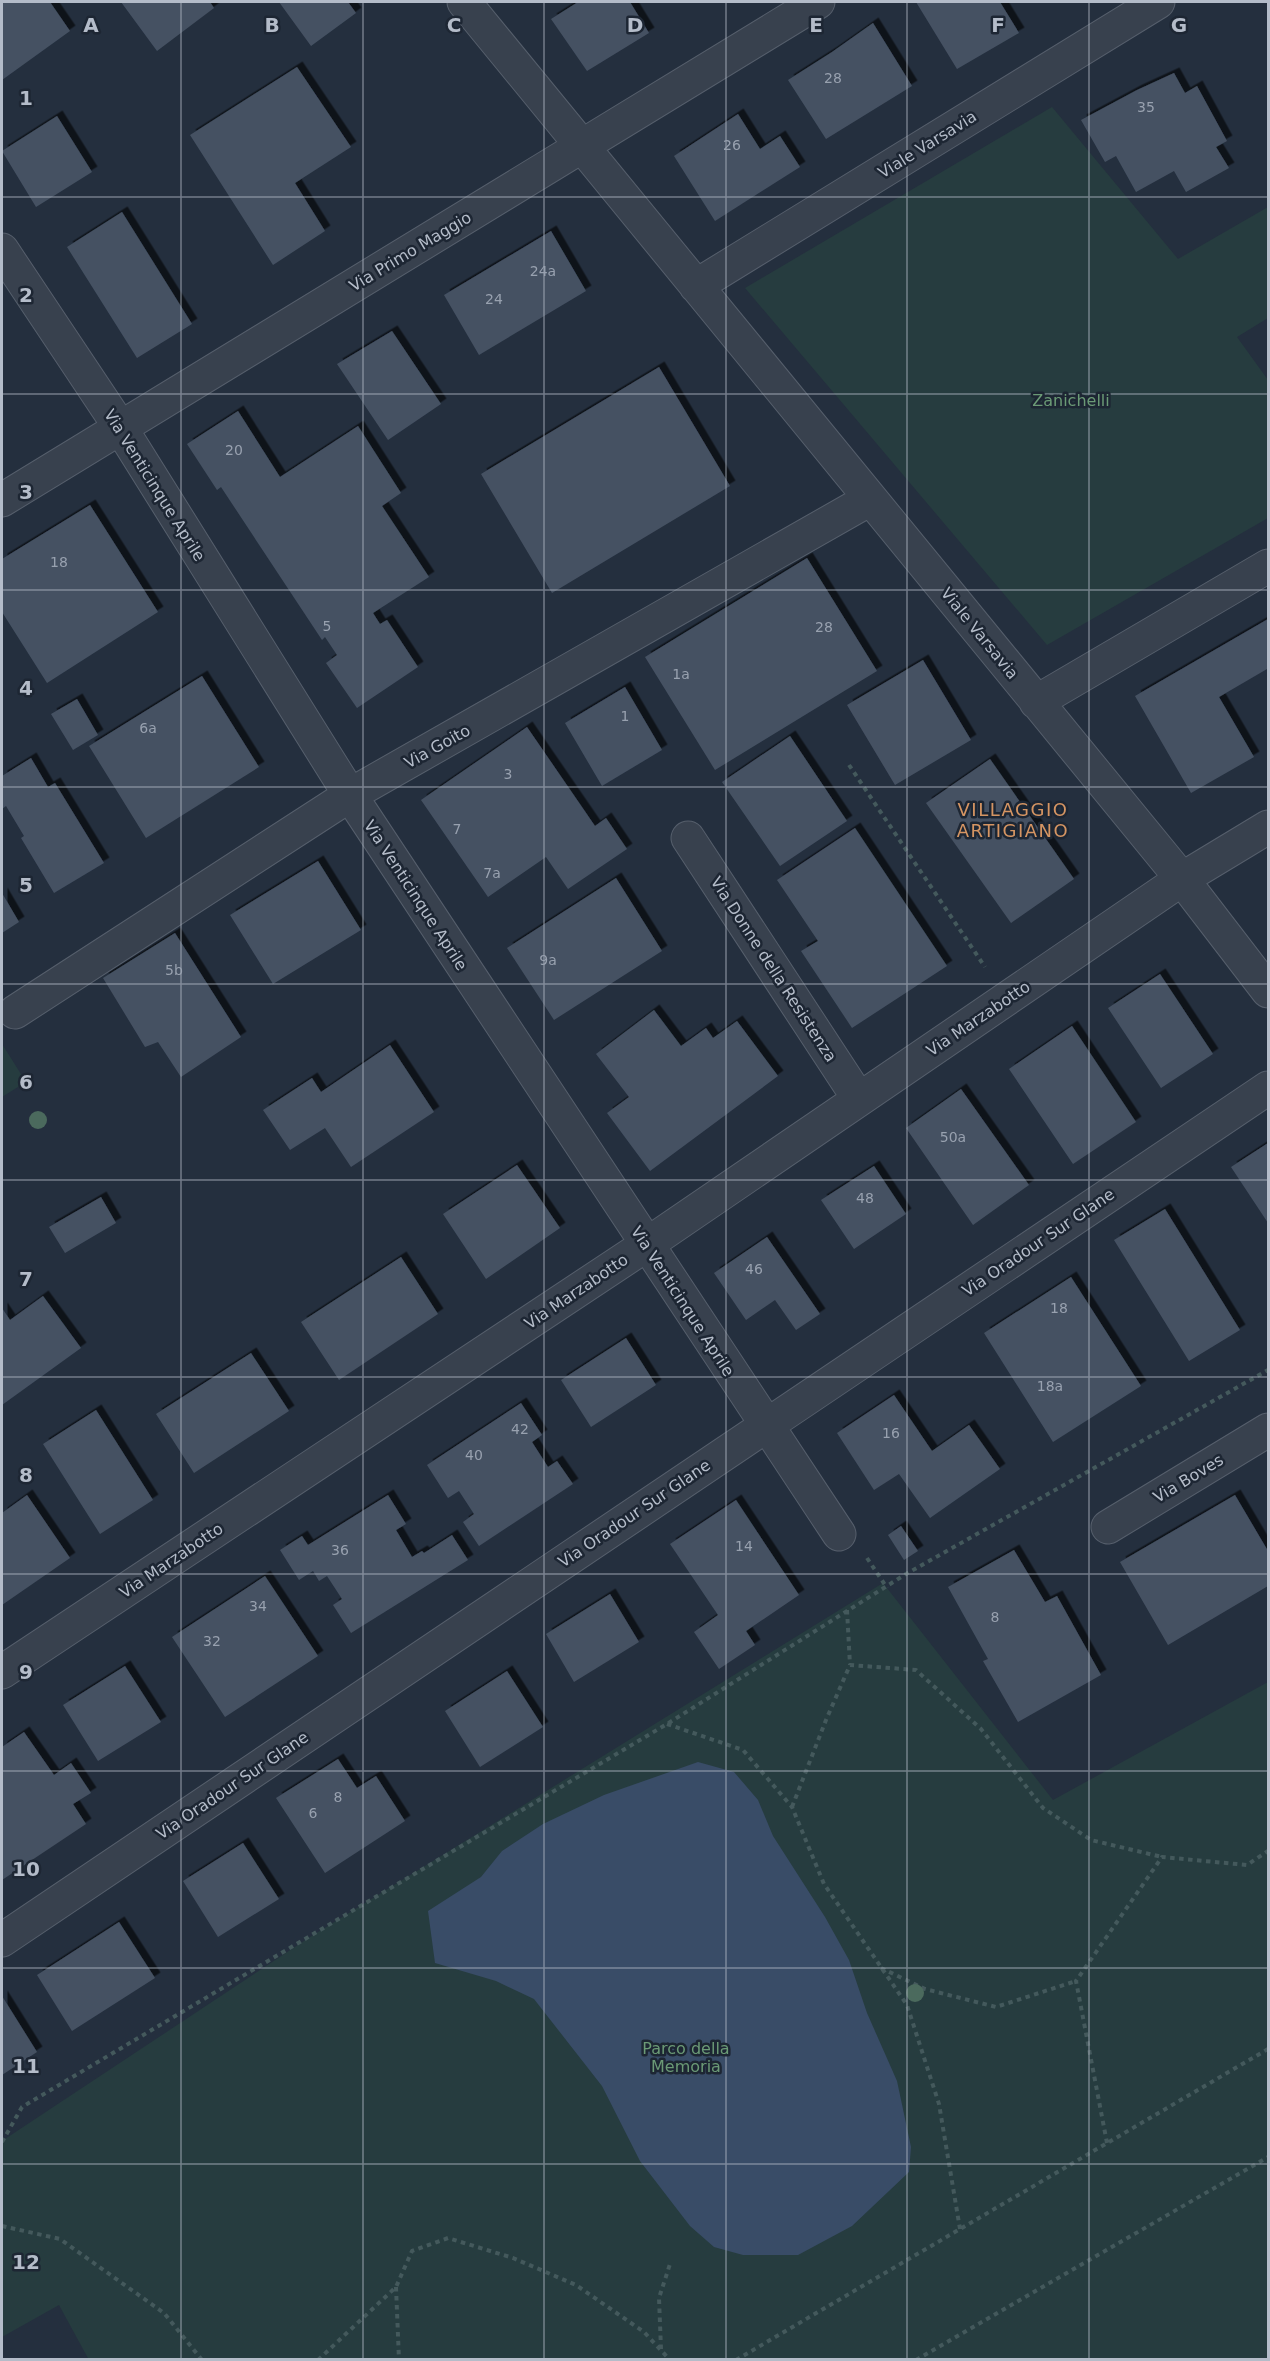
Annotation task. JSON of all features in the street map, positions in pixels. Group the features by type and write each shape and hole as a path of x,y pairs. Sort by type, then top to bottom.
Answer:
{"street":[{"name":"Viale Varsavia","path":"464,2 1182,879 1269,991"},
{"name":"Via Primo Maggio","path":"2,500 818,2"},
{"name":"Viale Varsavia","path":"696,286 1158,2"},
{"name":"Via Venticinque Aprile","path":"2,250 120,427 350,795 839,1534"},
{"name":"Via Goito","path":"15,1012 350,795 870,499"},
{"path":"1036,702 1269,566"},
{"name":"Via Marzabotto","path":"2,1672 646,1245 1182,879 1269,827"},
{"name":"Via Donne della Resistenza","path":"688,838 859,1100"},
{"name":"Via Oradour Sur Glane","path":"2,1940 1269,1088"},
{"name":"Via Boves","path":"1108,1527 1269,1430"}],"path":[{"path":"849,765 986,968"},
{"path":"2,2142 22,2106 667,1724 906,1574 1269,1370"},
{"path":"792,1807 850,1665 847,1610"},
{"path":"850,1665 916,1670 981,1729 1043,1808 1091,1840 1162,1857 1247,1865 1269,1851"},
{"path":"667,1724 743,1750 792,1807 824,1884 878,1966 907,2005 939,2104 960,2229"},
{"path":"878,1966 925,1989 996,2007 1076,1981 1162,1857"},
{"path":"1076,1981 1107,2143"},
{"path":"736,2360 1269,2049"},
{"path":"916,2360 1269,2157"},
{"path":"2,2226 60,2239 164,2313 202,2360"},
{"path":"318,2360 396,2287 412,2251 448,2238 513,2258 576,2285 644,2332 670,2360"},
{"path":"662,2350 659,2298 670,2264"},
{"path":"396,2287 399,2360"}],"green space":[{"name":"Zanichelli","path":"1052,107 1178,259 1268,207 1268,318 1237,337 1268,380 1268,518 1047,645 745,288"},
{"path":"2,1044 26,1082 2,1097"},
{"name":"Parco della Memoria","path":"883,1583 1053,1800 1268,1682 1268,2359 89,2360 59,2305 2,2337 2,2141 310,1937"}],"water":[{"path":"698,1762 734,1772 758,1800 773,1836 825,1917 849,1960 867,2013 897,2081 911,2147 909,2172 852,2226 798,2255 743,2255 714,2247 690,2226 640,2161 602,2086 534,1999 496,1981 435,1963 428,1911 481,1877 502,1851 543,1824 604,1795"}],"building":[{"path":"2,2 50,2 70,31 2,80"},
{"path":"121,2 210,2 214,8 157,51"},
{"path":"279,2 348,2 356,13 311,46"},
{"path":"578,2 630,2 649,33 587,71 551,19"},
{"path":"916,2 1000,2 1019,33 957,69"},
{"path":"873,23 912,86 826,139 788,80"},
{"path":"297,67 351,147 295,183 325,231 273,265 190,135"},
{"path":"1174,73 1185,93 1197,86 1227,141 1216,147 1229,168 1186,192 1174,171 1136,192 1116,156 1105,162 1081,120"},
{"path":"738,114 760,149 780,136 800,167 715,221 674,156"},
{"path":"57,116 92,172 36,207 2,151"},
{"path":"122,212 192,324 137,358 67,247"},
{"path":"551,231 586,291 479,355 444,295"},
{"path":"392,331 441,404 388,440 337,364"},
{"path":"659,367 730,486 552,593 481,474"},
{"path":"238,411 280,477 358,426 401,493 382,506 429,577 373,613 380,624 387,620 418,667 357,708 326,663 337,655 325,637 322,640 221,487 217,490 187,444"},
{"path":"90,505 158,612 47,683 2,612 2,559"},
{"path":"807,558 877,671 715,770 645,657"},
{"path":"1268,619 1268,673 1267,669 1219,697 1254,757 1191,793 1135,696"},
{"path":"923,660 971,740 895,785 847,705"},
{"path":"202,676 259,767 146,838 89,746"},
{"path":"625,687 662,750 602,786 565,723"},
{"path":"77,699 98,735 73,750 51,714"},
{"path":"527,727 595,826 606,818 627,849 568,889 546,857 488,897 421,800"},
{"path":"790,736 847,821 780,866 722,782"},
{"path":"31,758 48,787 55,783 104,863 54,893 21,838 24,836 6,806 2,809 2,776"},
{"path":"990,759 1074,879 1011,923 926,803"},
{"path":"855,828 947,966 852,1028 801,951 818,941 777,880"},
{"path":"318,861 361,930 273,984 230,915"},
{"path":"616,878 662,951 554,1020 507,948"},
{"path":"2,893 19,922 2,933"},
{"path":"175,933 241,1037 181,1077 158,1042 145,1047 103,978"},
{"path":"1160,974 1213,1054 1161,1088 1108,1008"},
{"path":"654,1010 681,1046 706,1028 713,1038 737,1021 778,1076 650,1171 607,1113 629,1097 596,1054"},
{"path":"1072,1026 1136,1122 1073,1164 1009,1069"},
{"path":"390,1045 434,1112 351,1167 325,1128 290,1150 263,1110 312,1078 321,1092"},
{"path":"961,1089 1029,1185 973,1225 906,1128"},
{"path":"1268,1143 1268,1223 1231,1167"},
{"path":"517,1165 560,1228 486,1279 443,1214"},
{"path":"874,1166 906,1214 854,1249 821,1200"},
{"path":"101,1197 116,1223 65,1253 49,1227"},
{"path":"1165,1209 1240,1330 1189,1361 1114,1240"},
{"path":"767,1237 820,1314 796,1330 775,1300 746,1320 714,1273"},
{"path":"401,1257 438,1314 339,1380 301,1322"},
{"path":"1071,1277 1141,1386 1053,1442 984,1333"},
{"path":"43,1296 81,1348 2,1405 2,1308 10,1320"},
{"path":"626,1338 656,1385 591,1427 561,1380"},
{"path":"251,1353 289,1411 194,1473 156,1414"},
{"path":"894,1395 932,1451 969,1425 1000,1469 930,1518 899,1474 874,1490 837,1433"},
{"path":"521,1403 542,1435 532,1442 548,1467 557,1461 573,1484 479,1546 463,1522 474,1514 459,1491 448,1498 427,1465"},
{"path":"96,1410 153,1500 100,1534 43,1444"},
{"path":"27,1495 70,1558 2,1605 2,1513"},
{"path":"388,1495 406,1524 396,1530 412,1557 422,1551 424,1553 452,1535 468,1560 351,1633 333,1605 342,1599 327,1576 319,1581 313,1571 299,1580 280,1550 302,1536 308,1545"},
{"path":"1235,1495 1268,1551 1268,1586 1168,1645 1120,1562"},
{"path":"736,1500 799,1595 746,1631 755,1645 719,1669 694,1632 718,1615 670,1544"},
{"path":"901,1526 918,1551 904,1560 888,1535"},
{"path":"1014,1550 1045,1602 1057,1596 1101,1675 1018,1722 983,1661 988,1659 948,1587"},
{"path":"265,1576 318,1656 225,1717 172,1637"},
{"path":"610,1594 639,1642 574,1682 546,1634"},
{"path":"125,1666 161,1722 98,1761 63,1705"},
{"path":"507,1671 543,1727 480,1767 445,1711"},
{"path":"24,1732 54,1775 71,1763 91,1793 73,1804 86,1824 2,1880 2,1747"},
{"path":"338,1759 357,1788 376,1776 405,1821 325,1873 276,1798"},
{"path":"243,1843 279,1899 218,1937 183,1881"},
{"path":"119,1922 155,1978 72,2031 37,1975"},
{"path":"2,1996 37,2052 2,2075"}],"district":[{"name":"VILLAGGIO ARTIGIANO","path":"1013,820"}]}
